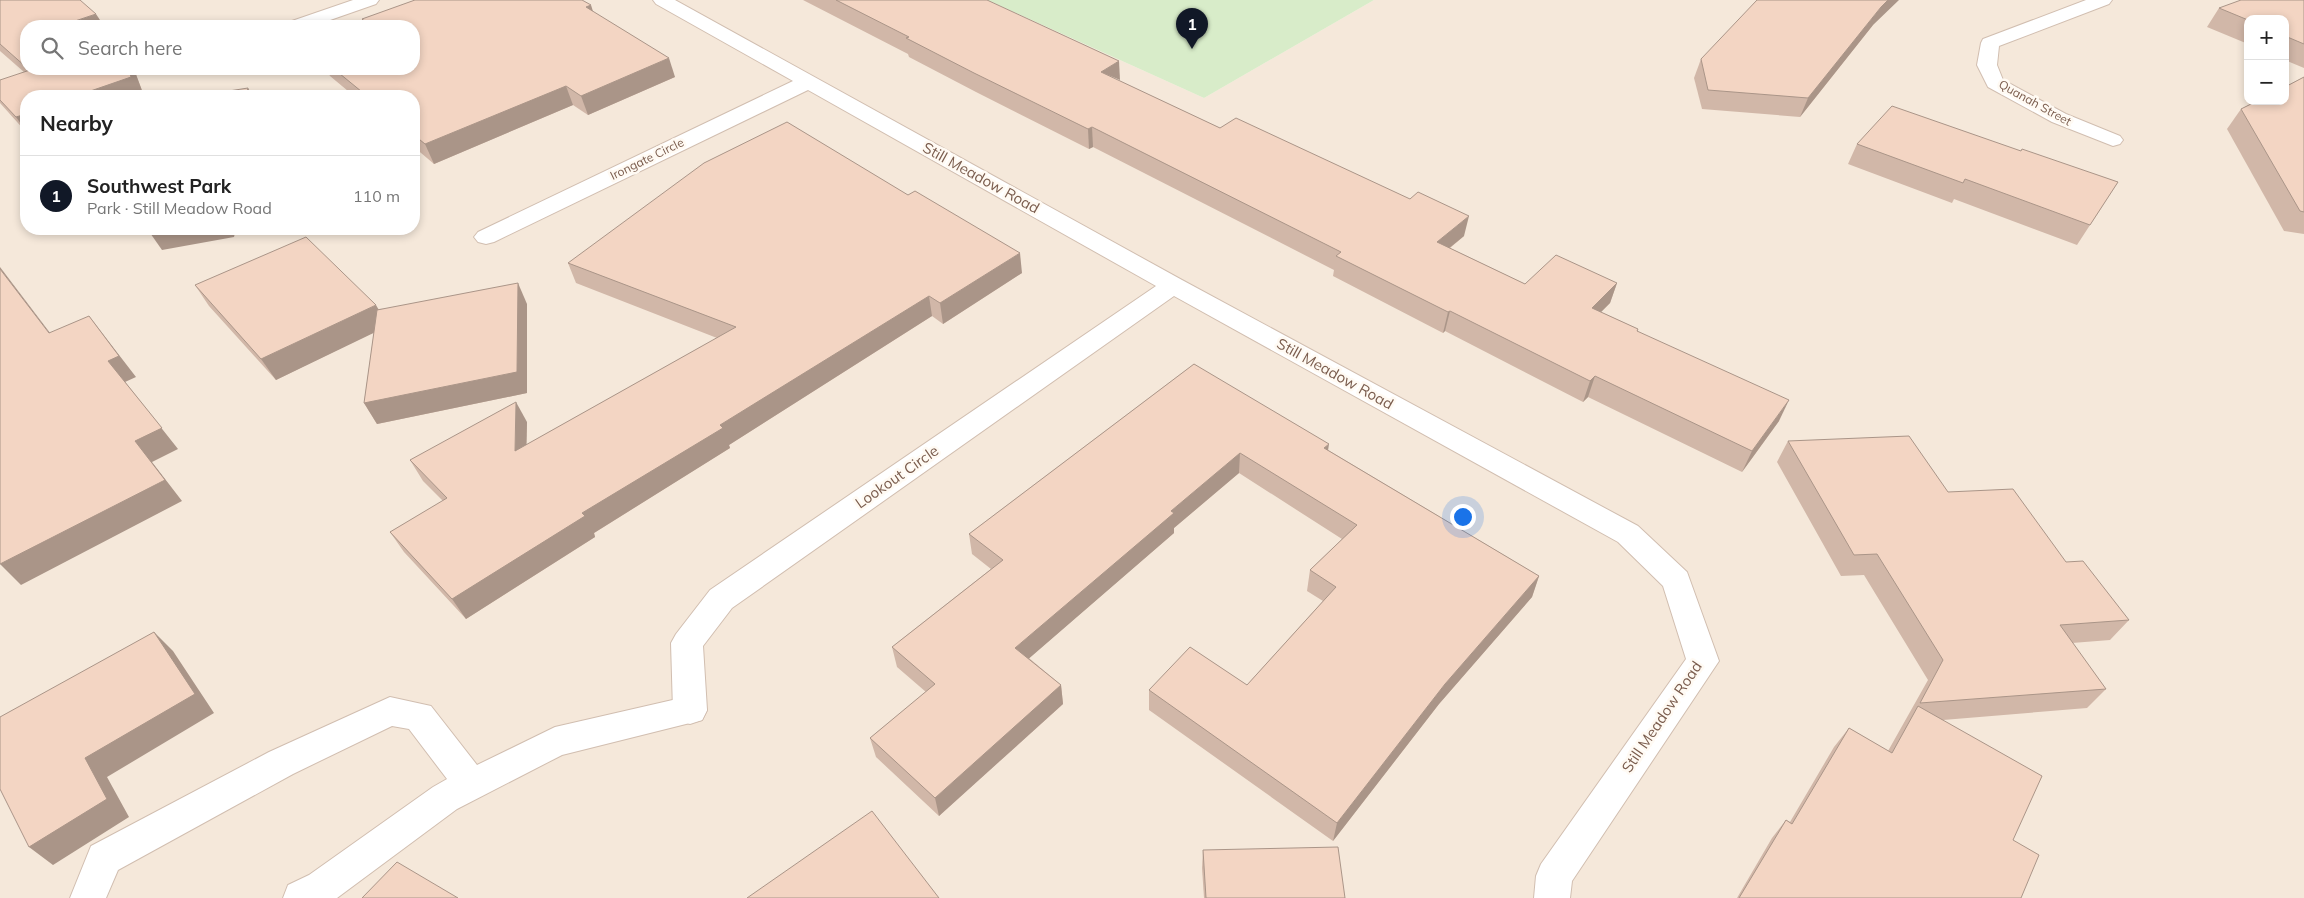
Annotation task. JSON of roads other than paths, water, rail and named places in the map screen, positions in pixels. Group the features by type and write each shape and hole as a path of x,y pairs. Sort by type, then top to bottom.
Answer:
{"street":[{"path":"313,20 370,0"},
{"name":"Still Meadow Road","path":"662,0 1173,285 1628,534 1676,580 1703,661 1554,876 1552,898"},
{"name":"Quanah Street","path":"2103,0 1990,43 1988,65 1995,83 2058,118 2113,140"},
{"name":"Irongate Circle","path":"486,237 808,82"},
{"name":"Lookout Circle","path":"472,785 555,742 690,710 687,643 722,599 1173,285"},
{"path":"88,898 104,858 281,763 390,711 419,716 472,785 445,798 322,887 302,898"}],"place":[{"name":"Southwest Park","path":"1192,49"}]}
